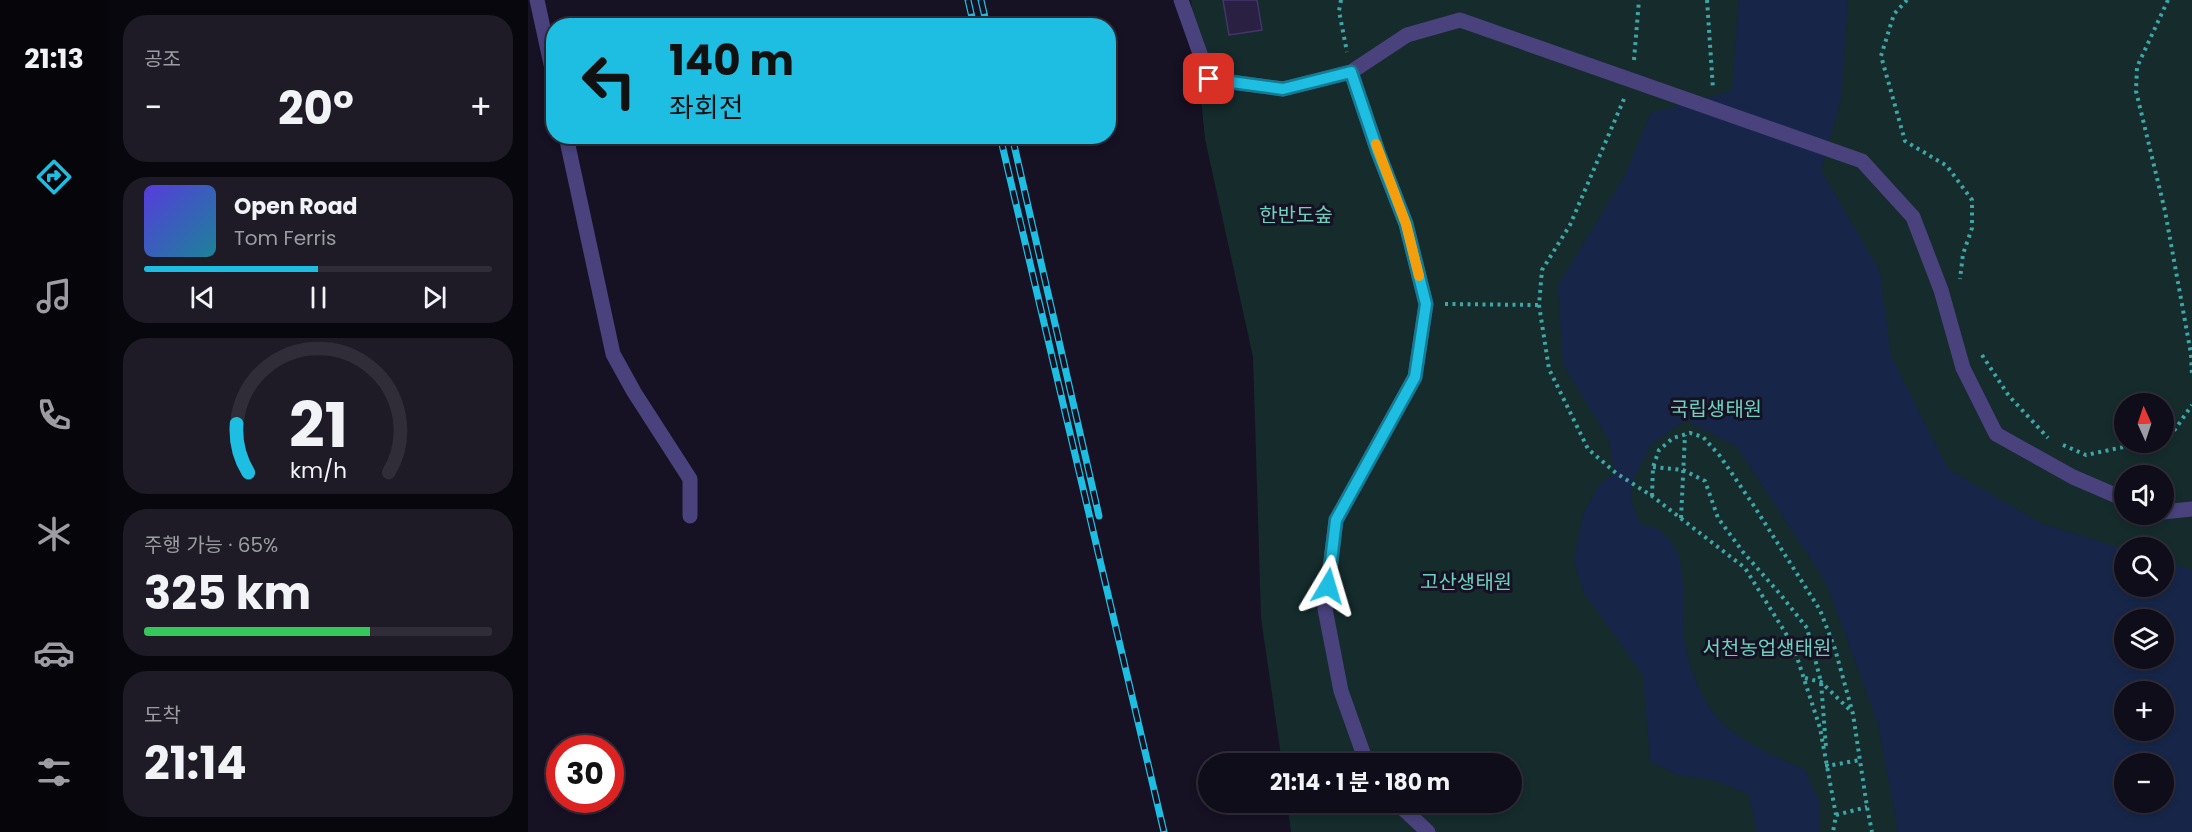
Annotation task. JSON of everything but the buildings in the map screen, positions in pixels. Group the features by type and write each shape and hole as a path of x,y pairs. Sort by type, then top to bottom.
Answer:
{"street":[{"path":"537,0 546,41"},
{"path":"1181,0 1209,79 1283,89 1351,72 1407,35 1460,20 1862,161 1913,217 1941,290 1963,368 1996,434 2073,477 2114,495"},
{"path":"1351,72 1378,152 1406,224 1426,304 1415,377 1336,520 1325,609 1341,691 1363,753"},
{"path":"568,144 613,354 634,392 690,479 690,516"},
{"path":"2174,511 2192,509"},
{"path":"1408,813 1428,832"}],"path":[{"path":"1341,0 1339,11 1351,72"},
{"path":"1639,0 1632,81 1570,225 1542,270 1539,305 1549,369 1588,449 1616,473 1652,496 1745,568 1793,645 1820,728 1836,815 1833,832"},
{"path":"1707,0 1714,110"},
{"path":"1907,0 1894,14 1881,56 1905,141 1947,166 1972,200 1972,228 1963,254 1960,281"},
{"path":"2168,0 2136,67 2136,92 2165,211 2191,354 2192,376"},
{"path":"1426,304 1539,305"},
{"path":"1979,349 2009,396 2049,439"},
{"path":"2174,431 2192,405"},
{"path":"1652,496 1653,467 1659,450 1673,438 1690,433 1703,437 1720,456 1820,610 1835,649 1853,714 1872,832"},
{"path":"1681,518 1685,435"},
{"path":"2058,443 2086,455 2114,449"},
{"path":"1653,467 1683,470 1705,481 1718,518 1743,552 1807,628 1821,682 1827,766"},
{"path":"1804,678 1821,682 1853,714"},
{"path":"1827,766 1860,760"},
{"path":"1836,815 1867,807"}],"green space":[{"name":"국립생태원","path":"1191,0 2192,0 2192,832 1291,832 1288,813 1522,813 1522,753 1281,753 1261,618 1253,357 1205,139"}],"water":[{"path":"1739,0 1848,0 1841,99 1821,170 1880,272 1891,356 1948,469 2040,523 2114,546 2114,597 2174,597 2174,564 2192,570 2192,832 1898,832 1878,724 1826,582 1737,447 1686,420 1651,444 1631,484 1632,504 1641,525 1659,530 1670,540 1677,552 1683,580 1685,647 1704,698 1714,714 1732,731 1768,753 1804,769 1819,801 1819,832 1757,832 1749,794 1713,780 1677,775 1650,761 1643,675 1584,593 1574,561 1583,514 1599,485 1615,473 1609,440 1563,364 1558,285 1623,179 1651,113 1732,91"}],"railway":[{"path":"968,0 972,18"},
{"path":"981,0 985,18"},
{"path":"1002,144 1164,832"},
{"path":"1014,144 1099,516"}],"slow traffic":[{"path":"1376,144 1406,224 1419,276"}],"route":[{"path":"1209,79 1283,89 1351,72 1378,152 1406,224 1426,304 1415,377 1336,520 1328,586"}],"park label":[{"name":"한반도숲","path":"1296,215"},
{"name":"고산생태원","path":"1466,582"},
{"name":"서천농업생태원","path":"1767,648"}]}
